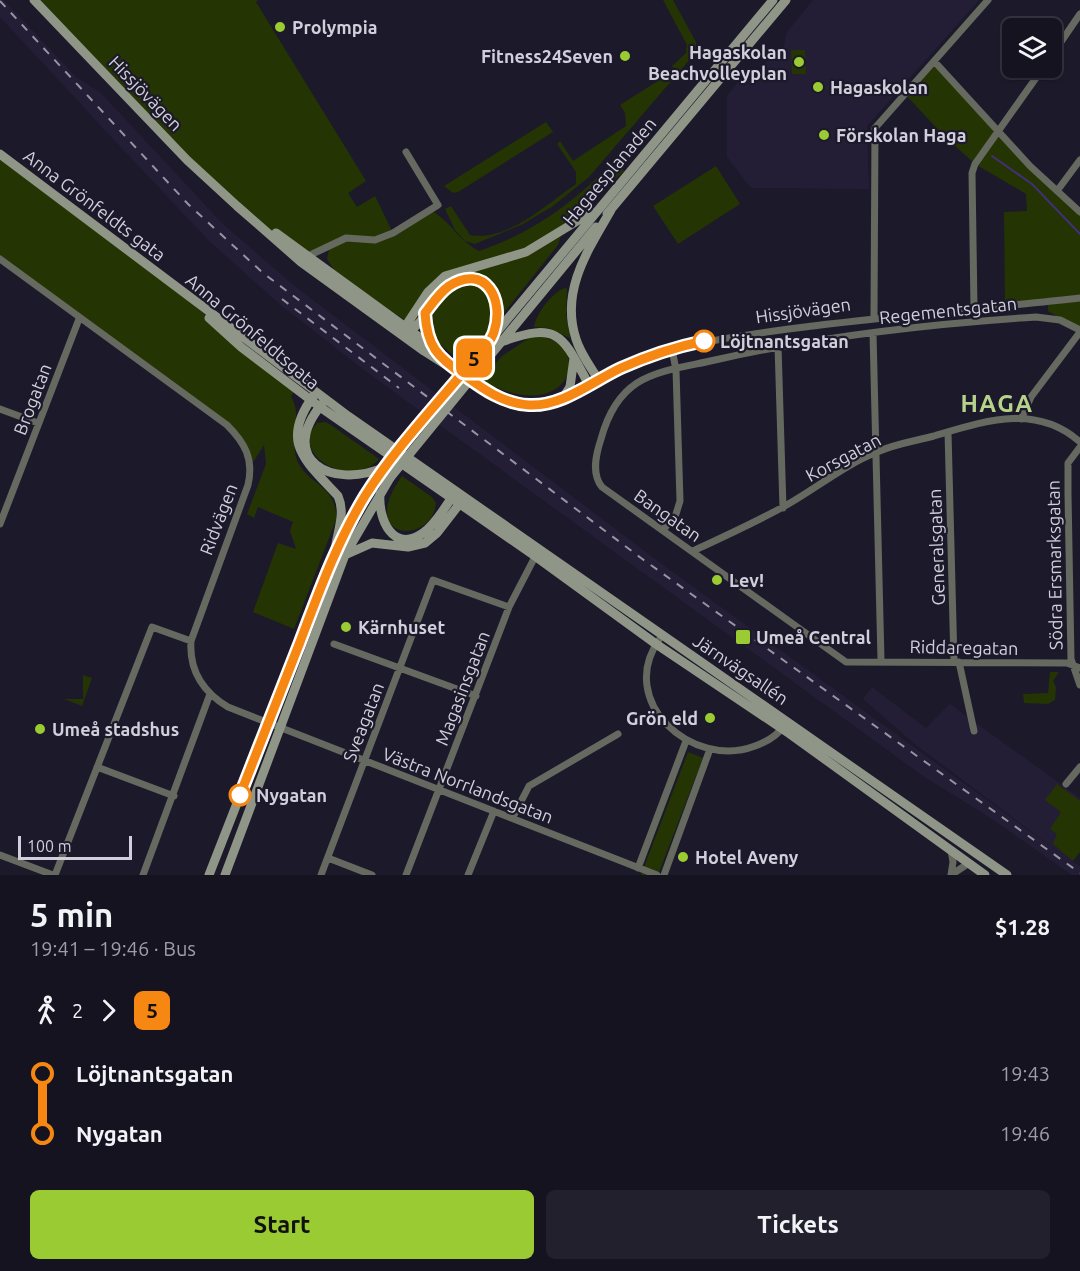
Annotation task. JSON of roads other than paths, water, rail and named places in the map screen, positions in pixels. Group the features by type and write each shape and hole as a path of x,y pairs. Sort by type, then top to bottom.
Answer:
{"main road":[{"name":"Hissjövägen","path":"34,0 187,160 237,206 303,259 447,364 495,396 512,402 538,405 563,398 598,379"},
{"name":"Hagaesplanaden","path":"475,366 501,342 773,0"},
{"name":"Hagaesplanaden","path":"475,366 494,335 786,0"},
{"name":"Anna Grönfeldts gata","path":"0,154 68,203 170,283"},
{"path":"405,333 428,292 445,276 526,252 606,208"},
{"path":"598,379 576,341 570,310 573,286 580,265 606,208"},
{"path":"405,333 439,295 450,286 467,279 481,282 492,291 498,303 494,335"},
{"name":"Anna Grönfeldtsgata","path":"170,283 241,346 457,498"},
{"path":"425,313 430,345"},
{"path":"501,342 531,332 550,333 563,340 589,385"},
{"name":"Hissjövägen","path":"405,333 430,345 447,364"},
{"path":"563,398 570,387 574,358"},
{"path":"209,875 334,555 358,508 384,471 475,366"},
{"path":"313,396 300,417 297,442 306,463 341,502 341,517 334,555"},
{"path":"323,403 307,424 305,438 309,454 317,465 331,474 342,477 384,471"},
{"path":"384,471 379,511 386,528 394,535 405,538 424,533 457,498"},
{"path":"225,875 345,555 380,492"},
{"path":"345,555 372,543 408,547 425,543 457,498"},
{"name":"Järnvägsallén","path":"457,498 662,636 784,724 985,875"},
{"name":"Järnvägsallén","path":"537,552 656,644 784,724 1007,875"}],"street":[{"path":"874,318 874,128 988,0"},
{"path":"1062,41 1080,15"},
{"path":"934,60 998,130 1080,212"},
{"path":"974,308 972,173 975,164 1036,78"},
{"path":"303,259 346,238 375,240 393,233 438,205 406,152"},
{"path":"1057,191 1080,160"},
{"name":"Ridvägen","path":"0,259 227,425 239,437 247,451 250,467 248,485 203,617 190,641 190,652 196,674 210,694 228,707 268,722"},
{"name":"Hissjövägen","path":"598,379 646,357 704,341 874,318 1080,298"},
{"name":"Regementsgatan","path":"676,370 778,346 873,333 1036,317 1060,320 1080,331"},
{"name":"Brogatan","path":"0,524 79,319"},
{"path":"1021,419 1031,397 1080,331"},
{"path":"873,333 881,660"},
{"path":"778,346 783,507"},
{"path":"663,530 676,514 680,501 676,370 672,349"},
{"name":"Bangatan","path":"676,370 637,383 614,405 602,435 596,480 602,487 846,662"},
{"path":"0,409 38,423"},
{"name":"Korsgatan","path":"693,551 783,507 876,452 994,419 1048,422 1065,429 1080,445"},
{"name":"Generalsgatan","path":"948,432 957,662 974,731"},
{"name":"Södra Ersmarksgatan","path":"1080,445 1068,463 1071,659 1077,667 1080,684"},
{"name":"Magasinsgatan","path":"406,875 509,607 537,552"},
{"name":"Sveagatan","path":"321,875 433,580 509,607"},
{"path":"0,855 54,875 152,627 190,641"},
{"path":"662,636 656,644 646,670 650,694 663,720 686,741 710,749 740,751 771,738 784,724"},
{"path":"334,644 476,696"},
{"name":"Riddaregatan","path":"846,662 881,660 1067,663 1077,667"},
{"path":"143,875 210,694"},
{"name":"Västra Norrlandsgatan","path":"268,722 657,875"},
{"path":"513,817 529,786 618,734"},
{"path":"638,868 686,741"},
{"path":"664,875 710,749"},
{"path":"98,766 174,796"},
{"path":"1066,784 1080,766"},
{"path":"468,875 494,811"},
{"path":"951,850 953,862 951,875"},
{"path":"328,858 372,875"},
{"path":"951,875 969,863"}],"waterway":[{"path":"992,156 1032,184 1080,234"}],"railway":[{"path":"0,1 188,204 263,273 641,558 1080,873"},
{"path":"282,299 399,388"}],"place":[{"name":"Prolympia","path":"280,27"},
{"name":"Fitness24Seven","path":"625,56"},
{"name":"Hagaskolan Beachvolleyplan","path":"799,62"},
{"name":"Hagaskolan","path":"818,87"},
{"name":"Förskolan Haga","path":"824,135"},
{"name":"Löjtnantsgatan","path":"704,341"},
{"name":"Lev!","path":"717,580"},
{"name":"Kärnhuset","path":"346,627"},
{"name":"Umeå Central","path":"743,637"},
{"name":"Grön eld","path":"710,718"},
{"name":"Umeå stadshus","path":"40,729"},
{"name":"Nygatan","path":"240,795"},
{"name":"Hotel Aveny","path":"683,857"}],"district":[{"name":"HAGA","path":"997,403"}]}
